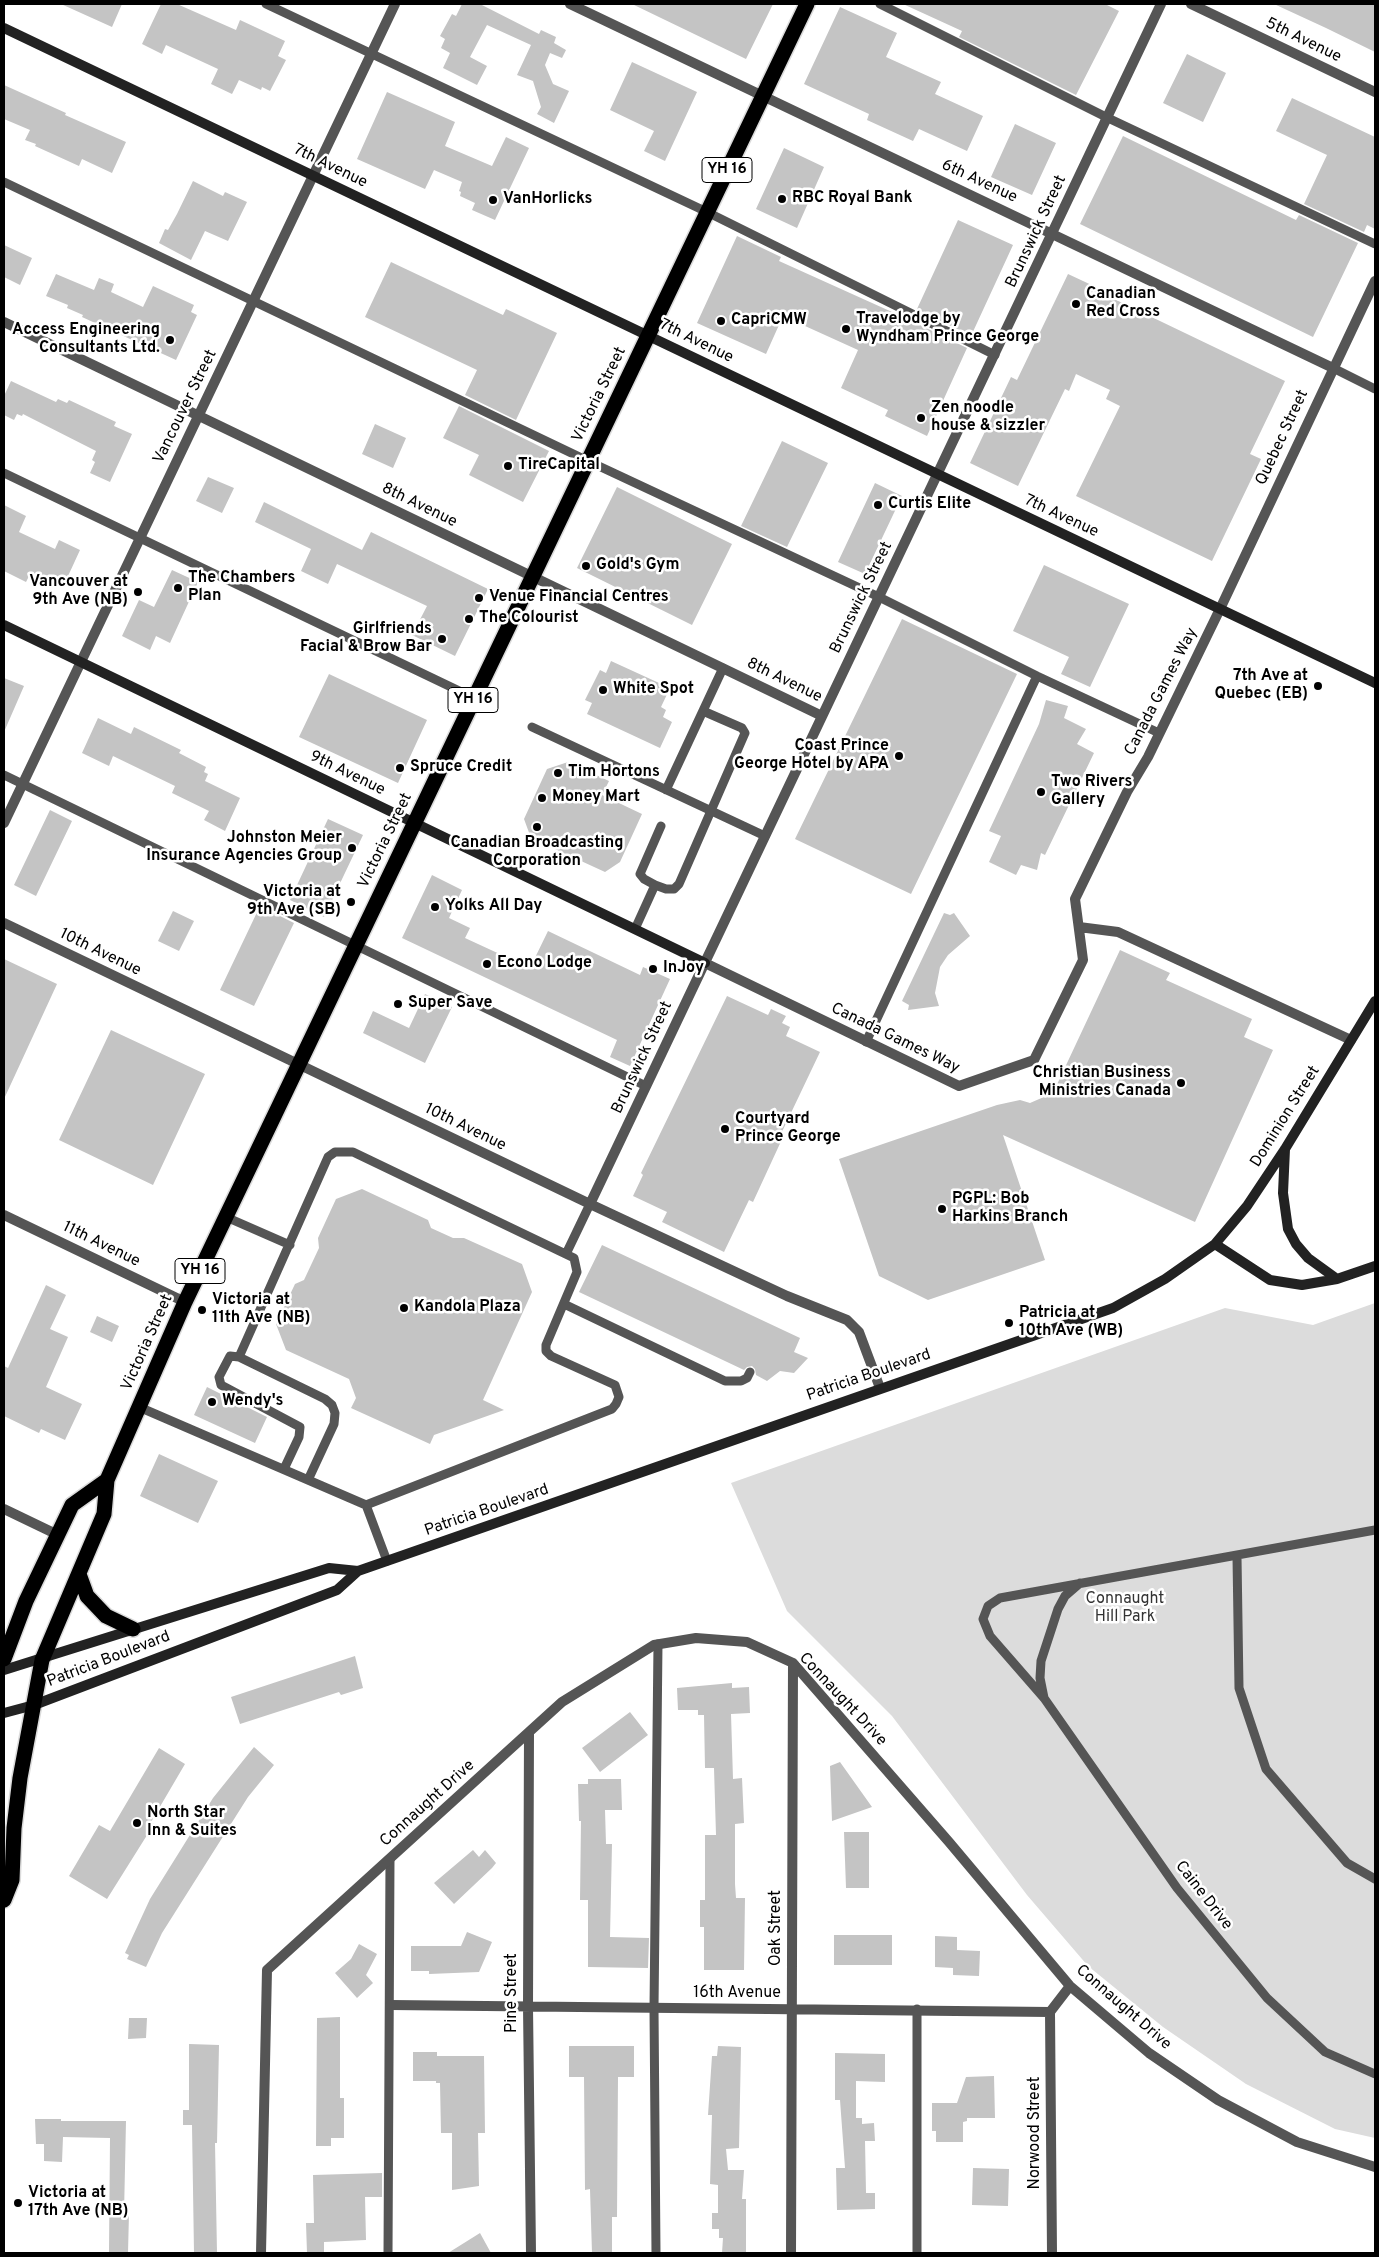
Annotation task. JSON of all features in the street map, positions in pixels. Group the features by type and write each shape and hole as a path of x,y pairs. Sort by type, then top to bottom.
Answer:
{"highway":[{"name":"Victoria Street","path":"4,1900 12,1880 14,1828 20,1778 42,1660 104,1514 107,1480 185,1302 807,4"},
{"path":"4,1659 26,1601 56,1534 72,1505 107,1480"},
{"path":"79,1574 87,1596 106,1616 133,1629"}],"street":[{"name":"Vancouver Street","path":"4,823 395,4"},
{"name":"6th Avenue","path":"570,4 1333,368"},
{"name":"Brunswick Street","path":"590,1204 1161,4"},
{"name":"5th Avenue","path":"1191,4 1375,92"},
{"name":"7th Avenue","path":"4,28 938,476 1375,683"},
{"name":"Quebec Street","path":"1220,610 1375,281"},
{"name":"8th Avenue","path":"4,322 822,716"},
{"name":"Canada Games Way","path":"704,963 960,1086 1034,1060 1083,960 1075,899 1126,792 1160,734 1220,610"},
{"name":"9th Avenue","path":"4,624 704,963"},
{"name":"10th Avenue","path":"4,923 590,1204 787,1296 847,1320 859,1332 880,1388"},
{"path":"1079,927 1118,932 1351,1040"},
{"name":"Dominion Street","path":"1215,1244 1246,1206 1285,1149 1375,1001"},
{"path":"1285,1149 1284,1193 1288,1229 1296,1244 1308,1258 1338,1279"},
{"name":"11th Avenue","path":"4,1215 185,1302"},
{"path":"1215,1244 1270,1280 1302,1285 1338,1279 1375,1266"},
{"name":"Patricia Boulevard","path":"4,1713 34,1705 337,1590 358,1571 699,1454 880,1388 1113,1308 1165,1279 1215,1244"},
{"path":"4,1509 56,1534"},
{"name":"Patricia Boulevard","path":"4,1670 42,1660 133,1629 329,1568 358,1571"},
{"name":"Connaught Drive","path":"261,2253 267,1970 562,1702 658,1644 696,1638 747,1642 792,1663 949,1842 1070,1986 1148,2053 1218,2100 1297,2142 1375,2167"},
{"name":"Oak Street","path":"791,2253 792,1663"},
{"name":"Pine Street","path":"529,1734 528,2007 531,2253"},
{"path":"1050,2012 1070,1986"},
{"name":"16th Avenue","path":"391,2005 917,2009 1050,2012"},
{"name":"Norwood Street","path":"1050,2012 1052,2253"}],"lane":[{"path":"266,4 707,212 995,355"},
{"path":"880,4 1108,118 1375,244"},
{"path":"4,182 588,461 879,597 1037,676 1160,734"},
{"name":"6th Avenue","path":"1333,368 1375,389"},
{"path":"4,473 474,698"},
{"path":"666,790 723,668"},
{"path":"866,1042 1037,676"},
{"path":"661,826 640,874 644,879 655,885 666,889 674,889 679,884 745,734 742,728 703,711"},
{"path":"532,727 765,836"},
{"path":"4,775 646,1086"},
{"path":"635,930 655,885"},
{"path":"139,1407 366,1505 612,1409 619,1397 615,1385 550,1356 546,1352 546,1345 577,1272 574,1258 353,1152 344,1150 335,1152 328,1157 239,1358"},
{"path":"566,1254 590,1204"},
{"path":"226,1216 290,1245"},
{"path":"564,1304 725,1381 741,1381 750,1372"},
{"path":"284,1469 299,1437 300,1427 221,1385 219,1376 230,1356 239,1358 325,1399 332,1405 335,1413 334,1424 308,1480"},
{"path":"366,1505 387,1561"},
{"name":"Caine Drive","path":"1375,1530 1237,1557 1081,1582 1000,1598 988,1606 983,1619 990,1636 1044,1698 1177,1888 1267,1998 1325,2052 1375,2074"},
{"path":"1237,1557 1239,1688 1266,1769 1347,1863 1375,1879"},
{"name":"Caine Drive","path":"1044,1698 1040,1678 1043,1652 1058,1608 1065,1596 1081,1582"},
{"path":"656,2253 654,2008 658,1644"},
{"path":"388,2253 391,2005 390,1859"},
{"path":"917,2009 917,2253"}],"green space":[{"name":"Connaught Hill Park","path":"1375,1303 1375,2138 1335,2129 1246,2084 1163,2027 1088,1966 1027,1895 892,1716 787,1611 731,1483 1225,1308 1313,1325"}],"building":[{"path":"61,4 122,4 112,27"},
{"path":"161,4 177,4 236,30 240,20 285,41 278,56 286,60 270,91 262,87 261,90 239,80 232,94 211,84 218,69 166,45 162,54 142,44"},
{"path":"462,4 480,4 539,34 541,30 556,37 554,43 566,50 562,58 550,53 545,65 553,84 569,91 554,123 537,114 541,107 533,81 517,75 531,45 487,25 470,57 487,66 477,85 443,68 450,53 441,48 445,39 440,36 452,14 456,16"},
{"path":"632,4 773,4 746,59"},
{"path":"903,4 1105,4 1119,11 1076,95 959,37 962,31"},
{"path":"1274,4 1375,4 1375,52 1326,28"},
{"path":"840,7 897,33 886,57 941,82 935,94 983,116 967,151 919,129 913,141 867,120 869,114 804,84"},
{"path":"1187,54 1226,73 1203,122 1163,103"},
{"path":"632,62 697,92 665,161 644,151 654,131 610,110"},
{"path":"4,85 126,142 112,173 82,159 79,166 25,140 30,130 4,119"},
{"path":"387,92 455,122 445,146 492,166 506,137 529,148 495,220 472,210 475,203 460,196 461,192 459,191 462,182 434,170 425,189 357,159"},
{"path":"1292,98 1375,137 1375,229 1367,225 1364,232 1304,204 1327,155 1276,131"},
{"path":"1015,124 1056,143 1032,195 991,177"},
{"path":"1123,136 1296,220 1299,215 1358,243 1313,337 1080,224"},
{"path":"784,148 824,167 797,228 756,209"},
{"path":"193,181 223,196 225,192 247,202 228,241 205,231 191,260 159,243 165,229 168,230 177,214"},
{"path":"958,220 1013,245 971,336 917,309"},
{"path":"737,236 781,257 779,261 967,348 927,436 885,416 888,410 841,388 858,350 783,316 766,354 697,323"},
{"path":"4,245 32,258 20,285 4,277"},
{"path":"391,262 503,315 506,309 557,333 516,420 465,395 477,370 365,317"},
{"path":"56,274 94,290 99,278 114,284 111,292 143,307 153,286 194,305 191,312 197,315 176,360 82,317 83,315 67,308 68,305 46,296"},
{"path":"1068,274 1113,295 1112,298 1285,381 1250,454 1261,459 1212,561 1076,496 1120,406 1106,399 1110,390 1076,374 1069,391 1065,389 1018,486 970,463 1011,377 1017,380"},
{"path":"11,381 56,402 58,399 67,403 69,400 116,422 114,426 132,434 110,482 90,473 95,462 92,460 96,451 23,414 22,416 17,414 14,420 4,415 4,396"},
{"path":"459,406 549,451 523,502 469,475 479,455 443,438"},
{"path":"375,424 406,438 393,468 362,454"},
{"path":"782,441 828,463 787,547 741,526"},
{"path":"208,477 234,488 222,513 196,501"},
{"path":"875,483 902,496 865,574 838,562"},
{"path":"617,487 732,544 692,625 577,568"},
{"path":"264,502 362,550 371,532 488,589 455,656 412,635 427,606 337,564 328,584 301,571 311,549 255,522"},
{"path":"4,505 26,516 19,532 55,549 59,540 80,550 63,587 31,572 26,582 4,571"},
{"path":"1044,565 1129,604 1090,687 1061,674 1069,657 1013,631"},
{"path":"172,570 198,582 170,643 156,636 150,650 122,636 139,600 154,607"},
{"path":"902,619 1017,674 911,894 795,839"},
{"path":"611,661 670,688 661,707 666,710 663,717 672,722 660,748 587,714 592,703 585,700 600,670 606,673"},
{"path":"329,674 427,720 398,783 299,737"},
{"path":"4,678 24,686 4,732"},
{"name":"Two Rivers Gallery","path":"1046,700 1068,706 1064,718 1086,729 1077,744 1094,753 1045,855 1041,853 1037,870 1021,865 1016,875 989,862 1001,836 989,831 1039,724"},
{"path":"98,718 131,734 134,727 181,750 179,753 206,767 204,772 208,774 205,781 240,798 225,831 204,820 209,811 172,793 175,786 113,756 109,766 82,753"},
{"path":"568,762 609,781 602,795 642,814 620,862 605,872 531,838 524,819 547,769"},
{"path":"50,810 72,821 36,896 14,885"},
{"path":"328,819 363,835 324,917 290,900"},
{"path":"432,875 462,890 449,918 470,928 465,938 530,968 548,931 640,975 643,967 670,979 630,1066 610,1057 617,1040 402,938"},
{"path":"260,906 294,923 254,1006 220,990"},
{"path":"173,911 194,921 179,951 158,941"},
{"path":"944,913 950,915 954,913 970,936 948,955 940,967 935,993 939,1006 908,1010 909,1005 902,1001"},
{"path":"1120,950 1170,973 1166,980 1252,1019 1244,1037 1273,1050 1195,1222 1003,1135 1045,1260 928,1300 879,1276 839,1159 997,1105 1020,1100 1030,1103 1053,1093"},
{"path":"4,959 57,984 4,1099"},
{"path":"425,994 452,1007 425,1063 363,1033 373,1011 409,1028"},
{"path":"727,996 768,1015 771,1009 786,1016 782,1023 790,1027 786,1036 820,1052 780,1136 783,1137 753,1202 749,1200 724,1252 662,1222 667,1212 633,1196 643,1175 641,1173"},
{"path":"111,1030 205,1074 153,1185 59,1140"},
{"name":"Kandola Plaza","path":"362,1189 428,1220 431,1228 453,1238 464,1238 522,1264 532,1292 483,1400 504,1410 434,1435 430,1444 351,1408 356,1398 349,1379 286,1350 276,1324 295,1284 304,1280 319,1248 318,1238 336,1199"},
{"path":"602,1245 800,1338 794,1352 808,1358 794,1373 780,1371 767,1381 756,1375 755,1369 752,1366 744,1370 579,1292"},
{"path":"46,1285 66,1295 50,1329 68,1337 46,1387 82,1404 65,1440 41,1429 39,1433 4,1416 4,1366 8,1368"},
{"path":"97,1316 119,1326 112,1342 90,1332"},
{"path":"207,1387 267,1417 255,1443 194,1415"},
{"path":"159,1454 218,1481 198,1523 140,1496"},
{"path":"355,1656 363,1688 341,1695 339,1692 240,1724 231,1697"},
{"path":"732,1683 732,1688 749,1687 750,1713 731,1714 733,1779 742,1778 744,1823 735,1824 735,1884 736,1898 745,1898 744,1970 704,1970 704,1927 700,1927 700,1900 705,1900 705,1835 716,1835 714,1768 705,1768 704,1715 698,1715 698,1710 678,1710 677,1688"},
{"path":"630,1712 648,1735 600,1772 582,1748"},
{"path":"254,1747 274,1765 248,1797 162,1933 146,1967 127,1959 129,1955 125,1953 150,1899 213,1798"},
{"name":"North Star Inn & Suites","path":"159,1748 185,1764 151,1822 154,1824 107,1899 69,1876 99,1825 110,1831"},
{"path":"840,1762 872,1807 832,1821 830,1766"},
{"path":"588,1779 621,1779 622,1810 605,1810 606,1844 612,1844 610,1937 649,1938 648,1968 588,1967 588,1900 580,1900 581,1821 579,1821 578,1784 588,1784"},
{"path":"844,1832 869,1832 869,1888 846,1888"},
{"path":"473,1850 479,1857 485,1850 496,1863 454,1904 434,1883"},
{"path":"467,1932 492,1942 479,1972 429,1974 429,1971 411,1971 411,1946 461,1946"},
{"path":"834,1935 892,1935 892,1965 834,1965"},
{"path":"935,1936 957,1937 957,1950 980,1951 979,1976 953,1975 953,1968 935,1967"},
{"path":"359,1944 377,1954 366,1975 373,1983 357,1998 335,1973 351,1959"},
{"path":"340,2017 340,2098 344,2098 344,2138 331,2138 331,2146 316,2146 317,2018"},
{"path":"129,2018 147,2018 146,2038 128,2039"},
{"path":"189,2044 219,2045 217,2143 215,2143 217,2253 194,2253 192,2125 183,2125 183,2110 189,2110"},
{"path":"569,2046 634,2046 634,2077 618,2077 617,2217 612,2217 612,2253 592,2253 590,2189 585,2190 584,2077 569,2077"},
{"path":"718,2046 741,2047 739,2148 726,2149 728,2170 744,2170 742,2199 746,2199 746,2253 722,2253 723,2238 719,2238 719,2229 712,2229 712,2213 718,2213 718,2185 710,2184 712,2115 708,2115 712,2056 717,2056"},
{"path":"413,2052 437,2052 437,2056 484,2056 485,2133 478,2133 479,2186 452,2190 452,2133 441,2133 440,2083 436,2083 436,2081 413,2081"},
{"path":"835,2053 885,2054 885,2082 856,2081 856,2118 862,2118 862,2124 874,2123 875,2141 865,2141 866,2193 875,2193 875,2209 837,2210 836,2168 845,2168 840,2100 835,2100"},
{"path":"994,2076 995,2118 967,2118 967,2121 963,2122 963,2142 936,2142 936,2131 932,2131 932,2103 957,2103 966,2077"},
{"path":"35,2119 126,2121 124,2214 129,2213 128,2253 109,2253 110,2138 63,2137 62,2162 44,2161 44,2144 36,2144"},
{"path":"973,2168 1009,2169 1008,2206 972,2205"},
{"path":"382,2173 382,2197 365,2197 366,2240 324,2242 324,2253 307,2253 306,2223 314,2223 313,2175"},
{"path":"480,2233 491,2253 448,2253"}],"place":[{"name":"RBC Royal Bank","path":"782,199"},
{"name":"VanHorlicks","path":"493,200"},
{"name":"Canadian Red Cross","path":"1076,304"},
{"name":"CapriCMW","path":"721,321"},
{"name":"Travelodge by Wyndham Prince George","path":"846,329"},
{"name":"Access Engineering Consultants Ltd.","path":"170,340"},
{"name":"Zen noodle house & sizzler","path":"921,418"},
{"name":"TireCapital","path":"508,466"},
{"name":"Curtis Elite","path":"878,505"},
{"name":"Gold's Gym","path":"586,566"},
{"name":"The Chambers Plan","path":"178,588"},
{"name":"Vancouver at 9th Ave (NB)","path":"138,592"},
{"name":"Venue Financial Centres","path":"479,598"},
{"name":"The Colourist","path":"469,619"},
{"name":"Girlfriends Facial & Brow Bar","path":"442,639"},
{"name":"7th Ave at Quebec (EB)","path":"1318,686"},
{"name":"White Spot","path":"603,690"},
{"name":"Coast Prince George Hotel by APA","path":"899,756"},
{"name":"Spruce Credit","path":"400,768"},
{"name":"Tim Hortons","path":"558,773"},
{"name":"Two Rivers Gallery","path":"1041,792"},
{"name":"Money Mart","path":"542,798"},
{"name":"Canadian Broadcasting Corporation","path":"537,827"},
{"name":"Johnston Meier Insurance Agencies Group","path":"352,848"},
{"name":"Victoria at 9th Ave (SB)","path":"351,902"},
{"name":"Yolks All Day","path":"435,907"},
{"name":"Econo Lodge","path":"487,964"},
{"name":"InJoy","path":"653,969"},
{"name":"Super Save","path":"398,1004"},
{"name":"Christian Business Ministries Canada","path":"1181,1083"},
{"name":"Courtyard Prince George","path":"725,1129"},
{"name":"PGPL: Bob Harkins Branch","path":"942,1209"},
{"name":"Kandola Plaza","path":"404,1308"},
{"name":"Victoria at 11th Ave (NB)","path":"202,1310"},
{"name":"Patricia at 10th Ave (WB)","path":"1009,1323"},
{"name":"Wendy's","path":"212,1402"},
{"name":"North Star Inn & Suites","path":"137,1823"},
{"name":"Victoria at 17th Ave (NB)","path":"18,2203"}]}
